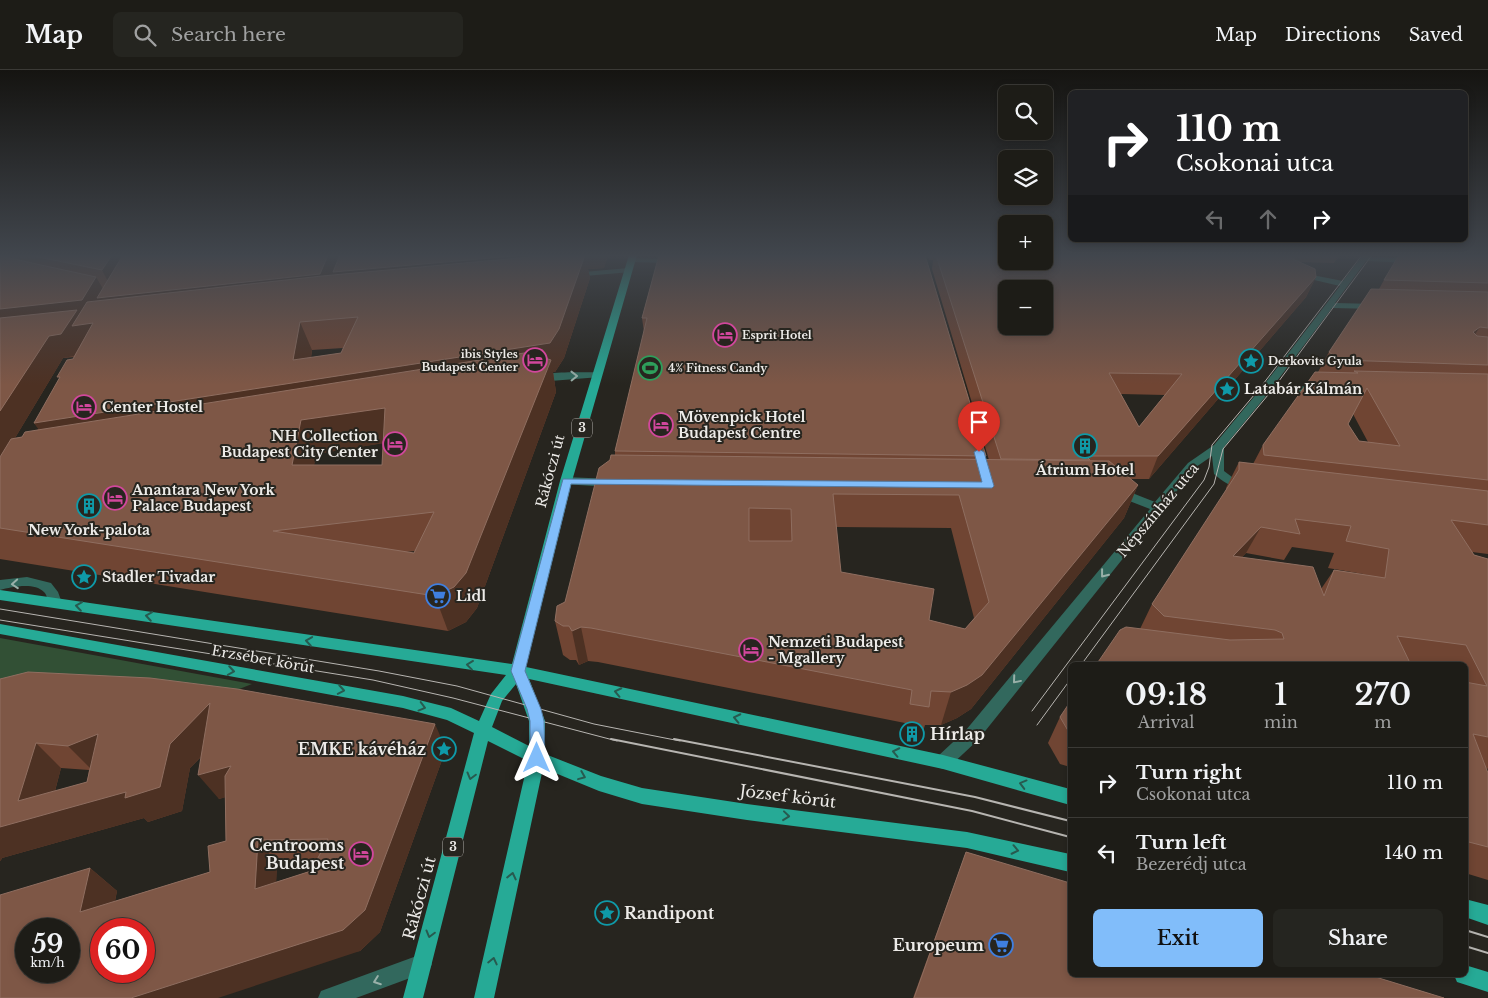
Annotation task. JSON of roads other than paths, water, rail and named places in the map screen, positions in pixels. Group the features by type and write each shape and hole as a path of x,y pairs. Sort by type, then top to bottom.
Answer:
{"main road":[{"name":"Rákóczi út","path":"412,998 484,729 496,698 518,671 566,481 620,298"},
{"name":"Erzsébet körút","path":"0,595 429,660 518,671"},
{"name":"Erzsébet körút","path":"1,629 403,702 451,714 484,729 509,744"},
{"path":"484,998 537,758 537,721 518,671"},
{"path":"518,671 943,762 1068,796"},
{"name":"József körút","path":"509,744 537,758 599,783 642,796 746,812 968,840 1068,863"},
{"path":"1468,909 1488,915"},
{"path":"1468,976 1488,982"}],"street":[{"name":"Népszínház utca","path":"943,762 972,735 1192,465 1218,447 1267,388 1333,298"},
{"path":"1328,305 1388,307"},
{"path":"524,381 564,376 597,376"},
{"path":"1267,388 1327,390"},
{"path":"1218,447 1218,472 1237,484 1255,486"},
{"path":"566,481 622,483"},
{"path":"1104,488 1157,507"},
{"path":"0,585 19,583 46,587 52,592 55,603"},
{"path":"328,998 422,964"}],"tram line":[{"path":"1068,662 1204,480 1209,467 1212,445 1260,388 1329,298"},
{"path":"1083,662 1214,484 1223,449 1273,389 1340,298"},
{"path":"0,609 379,671 457,686 594,724 680,741"},
{"path":"0,620 373,680 453,698 617,741"},
{"path":"1032,711 1068,663"},
{"path":"1037,725 1068,683"},
{"path":"611,739 972,811 1068,836"},
{"path":"674,739 975,797 1068,820"},
{"path":"1468,931 1488,937"},
{"path":"1468,947 1488,953"}],"place":[{"name":"Esprit Hotel","path":"725,335"},
{"name":"ibis Styles Budapest Center","path":"535,360"},
{"name":"Derkovits Gyula","path":"1251,361"},
{"name":"4% Fitness Candy","path":"650,368"},
{"name":"Latabár Kálmán","path":"1227,389"},
{"name":"Center Hostel","path":"84,407"},
{"name":"Mövenpick Hotel Budapest Centre","path":"661,425"},
{"name":"NH Collection Budapest City Center","path":"395,444"},
{"name":"Átrium Hotel","path":"1085,446"},
{"name":"Anantara New York Palace Budapest","path":"115,498"},
{"name":"New York-palota","path":"89,506"},
{"name":"Stadler Tivadar","path":"84,577"},
{"name":"Lidl","path":"438,596"},
{"name":"Nemzeti Budapest - Mgallery","path":"751,650"},
{"name":"Hírlap","path":"912,734"},
{"name":"EMKE kávéház","path":"444,749"},
{"name":"Centrooms Budapest","path":"361,854"},
{"name":"Randipont","path":"607,913"},
{"name":"Europeum","path":"1001,945"}]}
